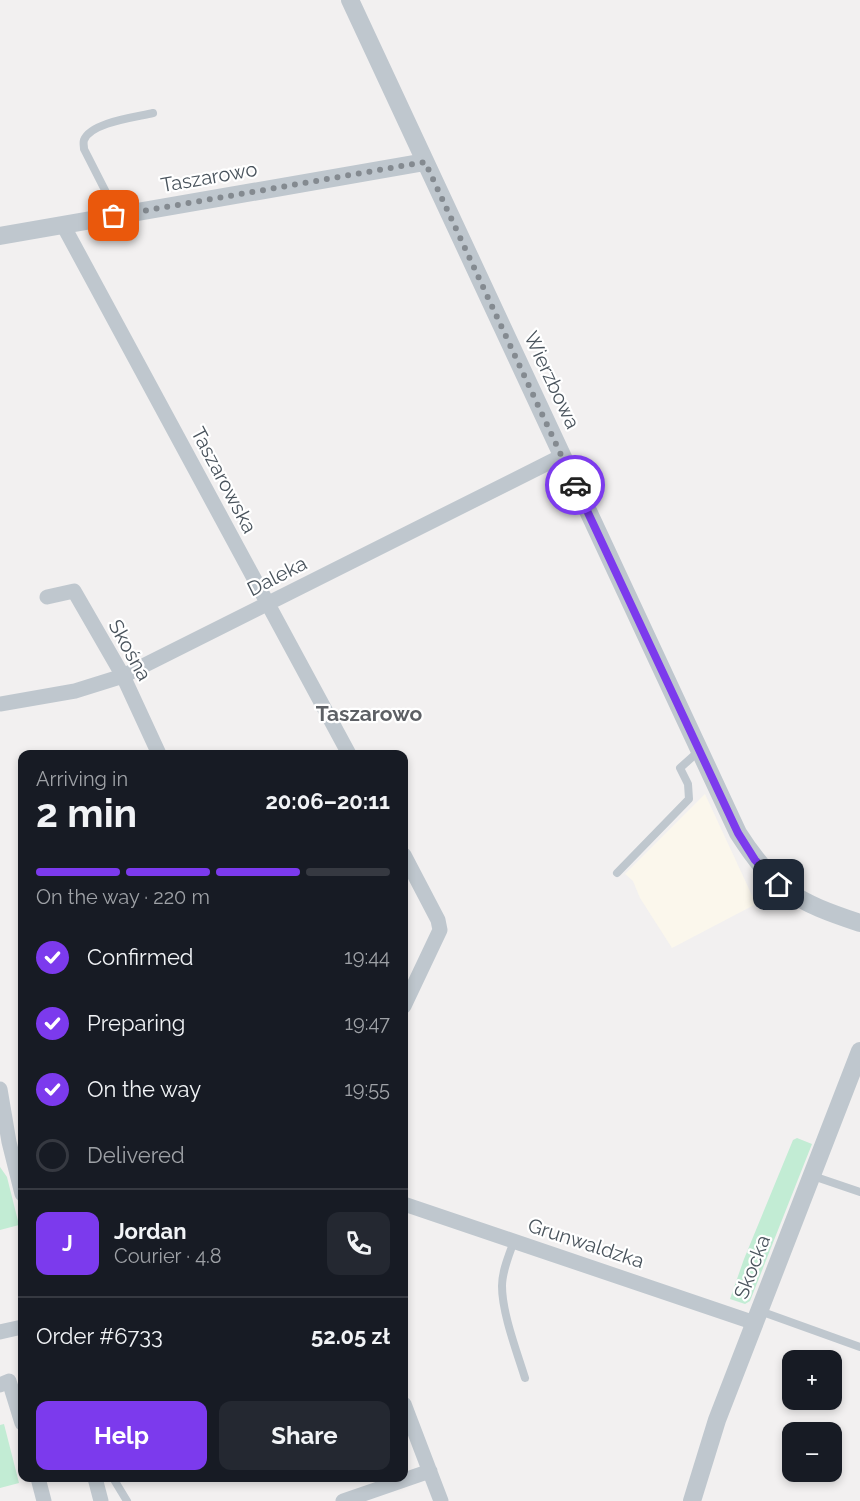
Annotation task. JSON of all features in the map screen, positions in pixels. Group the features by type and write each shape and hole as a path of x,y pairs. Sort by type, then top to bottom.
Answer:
{"street":[{"name":"Wierzbowa","path":"350,0 738,833 755,860 769,876 796,898 860,923"},
{"name":"Taszarowo","path":"0,236 425,162"},
{"name":"Taszarowska","path":"63,225 347,750"},
{"name":"Daleka","path":"0,704 75,691 123,676 562,456"},
{"name":"Skośna","path":"47,597 74,591 123,676 157,750"},
{"path":"408,863 441,930 408,998"},
{"name":"Skocka","path":"692,1501 717,1420 860,1051"},
{"path":"0,1089 18,1175"},
{"name":"Grunwaldzka","path":"408,1205 757,1317"},
{"path":"0,1332 18,1328"},
{"path":"4,1383 18,1414"},
{"path":"408,1414 441,1501"},
{"path":"408,1479 430,1472"},
{"path":"39,1482 44,1501"},
{"path":"96,1482 101,1501"},
{"path":"343,1501 400,1482"}],"lane":[{"path":"114,216 110,200 84,149 84,140 92,130 108,123 153,112"},
{"path":"617,873 689,799 688,784 680,768 699,750"},
{"path":"812,1175 860,1192"},
{"path":"514,1241 502,1284 503,1299 525,1378"},
{"path":"757,1317 860,1347"},
{"path":"115,1482 127,1501"}],"shaded area":[{"path":"705,794 756,904 672,948 640,898 633,881 625,874"}],"green space":[{"path":"797,1138 812,1144 750,1301 745,1304 730,1299 793,1140"},
{"path":"0,1167 7,1177 18,1225 0,1230"},
{"path":"4,1424 19,1483 0,1488 0,1425"}],"way so far":[{"path":"114,216 425,162 575,485"}],"district":[{"name":"Taszarowo","path":"369,713"}],"route":[{"path":"575,485 738,833 755,860 779,885"}]}
